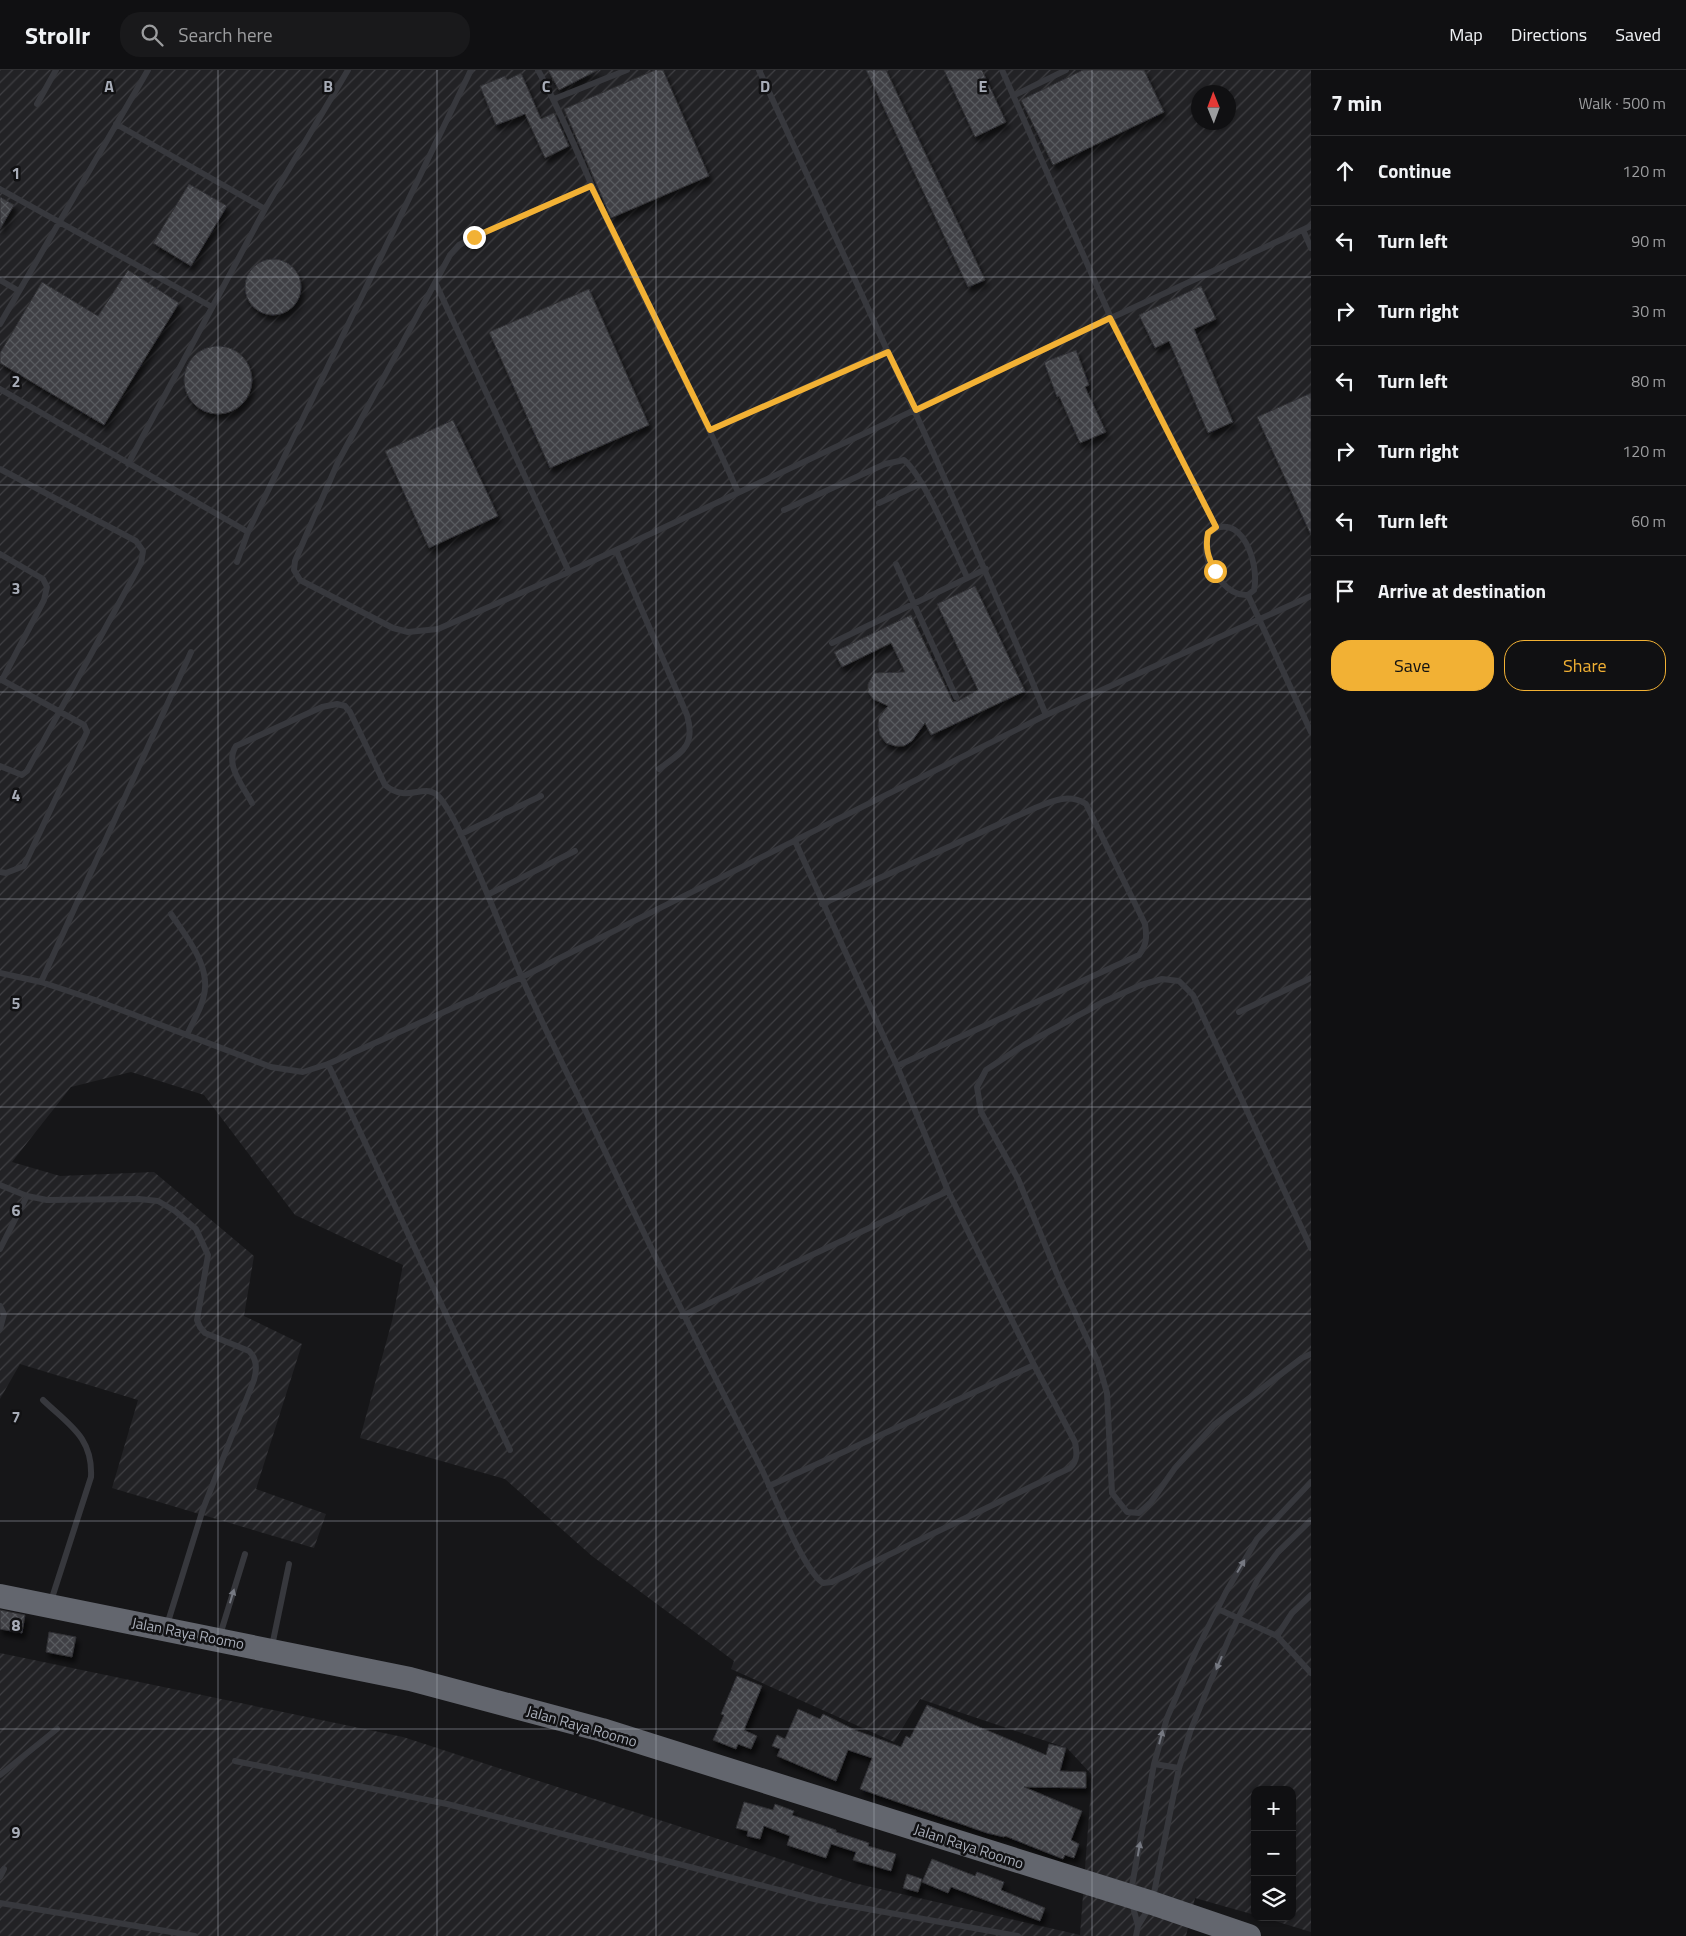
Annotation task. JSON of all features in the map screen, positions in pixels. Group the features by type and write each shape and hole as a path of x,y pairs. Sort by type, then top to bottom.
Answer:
{"highway":[{"name":"Jalan Raya Roomo","path":"0,1596 410,1679 602,1730 1141,1900 1249,1936"}],"lane":[{"path":"37,104 56,70"},
{"path":"0,324 148,70"},
{"path":"128,464 265,209 348,70"},
{"path":"237,562 248,532 471,70"},
{"path":"538,70 554,99 591,186 710,430 738,492"},
{"path":"554,99 627,70"},
{"path":"759,70 916,410 986,569 1046,715"},
{"path":"1002,70 1110,318 1216,527"},
{"path":"1013,96 1066,70"},
{"path":"116,124 265,209"},
{"path":"591,186 474,237 459,245 450,255 338,462 295,561 296,576 314,588 392,628 408,632 438,629 569,572 1110,318 1311,226"},
{"path":"0,189 212,307"},
{"path":"1303,230 1311,248"},
{"path":"0,280 19,291"},
{"path":"436,284 569,572"},
{"path":"710,430 888,352"},
{"path":"0,388 248,532"},
{"path":"784,510 897,460 904,460 912,466 922,483 968,577"},
{"path":"0,469 136,541 143,551 141,563 25,774 17,774 0,766"},
{"path":"879,503 922,483"},
{"path":"1227,526 1237,530 1245,541 1256,573 1254,590 1248,595 1239,596 1226,588 1206,554 1208,533 1216,527 1227,526"},
{"path":"616,550 687,715 691,730 689,743 659,769"},
{"path":"0,554 43,579 47,587 44,600 1,680 84,725 87,732 24,866 18,870 0,872"},
{"path":"896,564 956,697"},
{"path":"832,643 986,569"},
{"path":"1248,595 1311,732"},
{"path":"0,973 41,982 271,1067 303,1072 328,1064 522,977 1046,715 1311,596"},
{"path":"41,982 191,652"},
{"path":"252,803 231,764 231,754 236,746 322,707 337,704 345,706 350,712 385,785 393,792 403,795 426,790 434,792 440,798 461,834 489,894 522,977 682,1316 770,1486 810,1571 823,1583 832,1582 1070,1468 1076,1462 1075,1442 1034,1365 948,1191 897,1066 795,841"},
{"path":"461,834 541,796"},
{"path":"822,904 1034,808 1052,801 1077,798 1086,804 1137,908 1147,936 1145,947 1139,955 897,1066"},
{"path":"489,894 575,851"},
{"path":"171,914 194,947 205,974 204,998 187,1035"},
{"path":"1239,1012 1311,978"},
{"path":"1311,1248 1192,995 1179,981 1162,979 1141,985 1103,1002 1024,1045 986,1070 977,1087 981,1112 1018,1178 1060,1281 1098,1362 1108,1393 1112,1493 1126,1512 1139,1513 1151,1502 1175,1468 1214,1425 1302,1358 1311,1354"},
{"path":"328,1064 510,1450"},
{"path":"0,1184 27,1196 47,1200 139,1198 158,1201 175,1211 196,1229 208,1255 197,1320 200,1328 249,1351 254,1356 256,1372 254,1380 203,1509 166,1629"},
{"path":"682,1316 948,1191"},
{"path":"0,1249 27,1196"},
{"path":"0,1306 4,1314 0,1329"},
{"path":"770,1486 1034,1365"},
{"path":"43,1400 84,1439 92,1461 91,1477 50,1606"},
{"path":"1136,1936 1154,1764 1167,1718 1218,1608 1257,1539 1311,1482"},
{"path":"1138,1926 1141,1900 1190,1732 1238,1618 1259,1577 1278,1552 1311,1520"},
{"path":"219,1639 245,1554"},
{"path":"271,1650 289,1564"},
{"path":"1277,1636 1292,1613 1311,1595"},
{"path":"1218,1608 1277,1636 1311,1673"},
{"path":"0,1775 57,1729"},
{"path":"235,1761 448,1804 818,1900 1018,1936"},
{"path":"1154,1764 1179,1768"},
{"path":"0,1877 4,1869"},
{"path":"0,1903 196,1936"}],"shaded area":[{"path":"0,70 1311,70 1311,1932 1275,1921 1296,1921 1296,1786 1251,1786 1251,1914 1195,1898 1186,1936 0,1936 0,1653 403,1737 854,1883 1080,1935 1092,1775 1067,1748 920,1699 894,1742 731,1669 734,1661 592,1556 505,1479 360,1438 392,1321 403,1265 295,1215 204,1095 131,1072 71,1087 12,1162 60,1176 154,1172 254,1256 244,1316 302,1344 256,1489 326,1514 314,1548 112,1488 138,1400 20,1364 0,1399"}],"building":[{"path":"548,70 598,70 559,90"},
{"path":"655,70 663,70 709,176 611,218 564,109"},
{"path":"866,70 886,70 985,280 968,287"},
{"path":"944,70 982,70 1006,122 975,137"},
{"path":"1083,70 1144,70 1164,112 1053,165 1021,100"},
{"path":"521,73 541,119 554,113 569,146 545,158 525,114 496,125 480,86 505,76 507,80"},
{"path":"189,184 227,206 191,266 153,243"},
{"path":"0,197 14,205 0,229"},
{"path":"273,259 284,261 293,267 299,276 301,287 299,298 293,307 284,313 273,315 262,313 253,307 247,298 245,287 247,276 253,267 262,261"},
{"path":"128,270 179,303 104,425 0,363 0,353 42,282 98,316"},
{"path":"1201,286 1216,319 1194,329 1233,422 1208,433 1169,341 1155,348 1139,315"},
{"path":"589,289 649,425 550,468 489,332"},
{"path":"218,346 231,349 242,356 249,367 252,380 249,393 242,404 231,411 218,414 205,411 194,404 187,393 184,380 187,367 194,356 205,349"},
{"path":"1076,350 1089,385 1085,387 1106,432 1080,443 1059,396 1057,397 1044,362"},
{"path":"1311,393 1311,535 1257,417"},
{"path":"453,420 498,516 429,548 385,451"},
{"path":"975,586 1025,691 931,735 925,723 912,741 904,746 886,743 880,735 878,726 879,717 888,706 873,699 868,692 868,684 874,673 905,672 891,643 842,667 834,652 911,615 953,702 958,701 978,690 937,604"},
{"path":"0,1610 25,1615 22,1633 0,1629"},
{"path":"49,1632 76,1637 72,1657 46,1652"},
{"path":"737,1676 762,1686 744,1730 757,1736 751,1749 738,1744 736,1749 713,1740 724,1715 721,1714"},
{"path":"927,1705 1046,1755 1049,1744 1066,1748 1060,1771 1086,1772 1086,1788 1024,1787 1082,1811 1071,1840 1079,1844 1074,1858 1065,1855 1063,1859 1005,1836 987,1833 860,1789 872,1758 848,1750 836,1781 777,1756 780,1749 772,1746 777,1735 785,1739 798,1709 820,1719 823,1714 855,1730 901,1747 906,1736 910,1738"},
{"path":"744,1802 773,1810 775,1804 794,1811 792,1815 869,1843 868,1846 896,1854 891,1871 853,1860 856,1852 831,1844 826,1858 787,1845 790,1836 764,1826 760,1839 747,1836 748,1831 736,1828"},
{"path":"932,1859 975,1876 977,1872 1004,1882 1001,1890 1045,1908 1040,1921 951,1887 948,1893 922,1882"},
{"path":"907,1874 922,1879 918,1892 903,1888"}],"route":[{"path":"474,237 591,186 618,245 710,430 888,352 916,410 1110,318 1216,527 1208,533 1206,544 1206,554 1215,571"}]}
